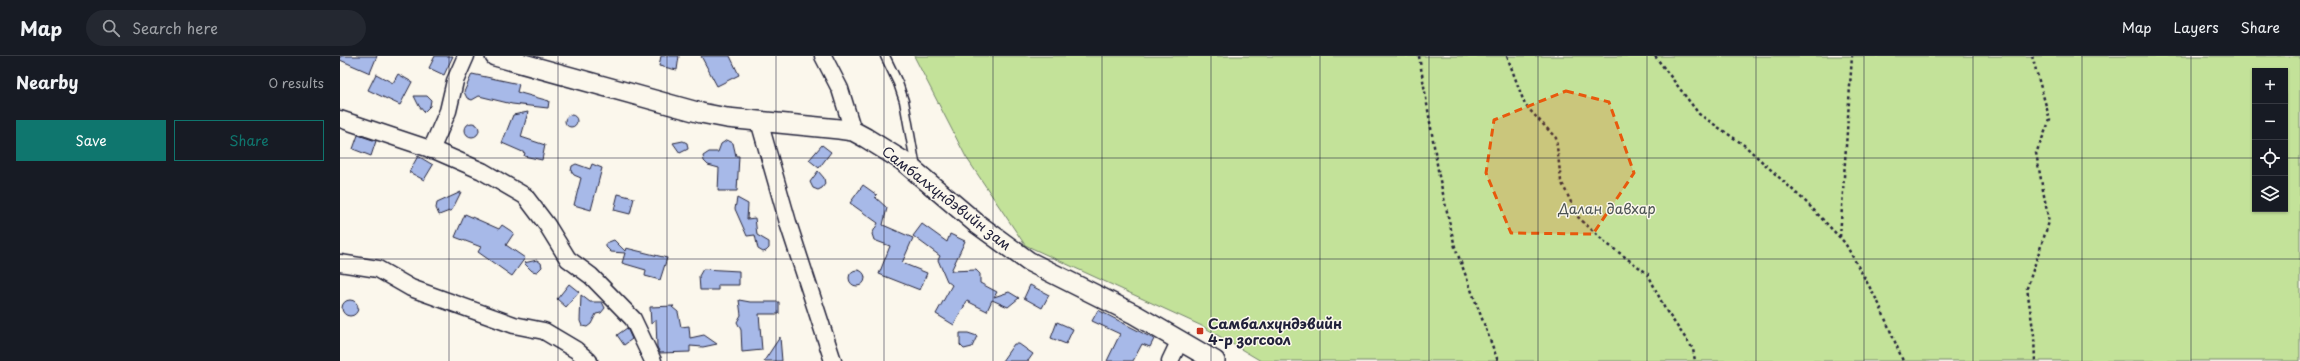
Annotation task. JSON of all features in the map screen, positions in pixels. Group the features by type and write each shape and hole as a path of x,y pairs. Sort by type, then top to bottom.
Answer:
{"street":[{"path":"431,150 448,112 455,81 466,56"},
{"name":"Самбалхүндэвийн зам","path":"495,56 701,113 853,132 877,143 917,172 976,223 1028,261 1180,340 1215,361"},
{"path":"823,56 840,89 853,132"},
{"path":"340,119 431,150 482,171 525,196 547,225 568,259 591,276 634,320 653,361"},
{"path":"759,121 789,226 832,361"},
{"path":"340,263 378,269 411,288 514,325 544,331 576,350 589,361"},
{"path":"1170,361 1180,340"}],"lane":[{"path":"885,56 898,83 904,101 917,172"}],"path":[{"path":"1419,56 1438,176 1456,247 1498,361"},
{"path":"1507,56 1525,105 1556,138 1561,182 1578,217 1606,243 1648,274 1665,309 1693,349 1695,361"},
{"path":"1655,56 1699,114 1744,145 1808,204 1845,243 1879,304 1903,361"},
{"path":"1840,237 1852,56"},
{"path":"2032,56 2050,120 2036,153 2049,222 2027,288 2034,336 2035,361"}],"highlighted area":[{"path":"1566,91 1609,102 1634,173 1593,234 1511,233 1486,173 1494,120"}],"green space":[{"name":"Далан давхар","path":"914,56 2300,56 2300,361 1261,361 1202,326 1025,245 966,157"}],"building":[{"path":"340,56 377,56 370,73 340,60"},
{"path":"435,56 453,56 444,75 429,68"},
{"path":"661,56 679,56 677,70 659,66"},
{"path":"701,56 730,56 739,75 717,86"},
{"path":"376,74 393,83 398,74 412,82 400,105 368,90"},
{"path":"472,74 519,84 517,92 549,101 548,108 512,104 479,96 472,100 467,98 464,92"},
{"path":"414,96 427,96 431,100 430,106 424,112 419,106"},
{"path":"528,112 521,137 545,145 542,160 524,156 525,153 502,143 513,115"},
{"path":"569,115 573,115 577,121 573,127 569,127 565,123 565,119"},
{"path":"469,123 475,123 479,127 479,133 475,137 469,137 465,133 465,127"},
{"path":"358,135 376,141 371,156 353,149"},
{"path":"727,140 733,143 736,156 739,156 737,191 718,191 719,168 708,165 704,161 703,156 709,152 718,152 721,144"},
{"path":"683,141 687,143 688,149 680,153 673,143"},
{"path":"822,145 831,152 819,168 809,160"},
{"path":"418,156 433,165 424,180 409,172"},
{"path":"576,164 590,169 592,164 602,168 591,210 574,205 581,178 574,175 571,171 572,166"},
{"path":"818,171 824,178 825,184 818,190 813,188 810,182"},
{"path":"863,185 877,195 875,197 887,208 883,225 913,238 902,263 927,273 920,290 879,274 890,246 874,240 872,234 878,223 850,203"},
{"path":"461,192 452,210 439,215 436,208 437,203"},
{"path":"618,194 634,198 630,214 614,210"},
{"path":"737,198 748,204 747,219 755,218 757,235 769,242 769,248 766,251 763,252 758,249 755,235 747,236 735,209"},
{"path":"465,214 499,229 502,225 514,233 506,245 525,258 512,276 478,252 481,247 455,237"},
{"path":"922,224 947,242 950,234 965,241 951,271 976,270 980,274 980,283 997,292 994,297 1009,292 1019,298 1008,307 992,300 987,311 967,301 954,325 936,314 952,285 947,281 938,260 940,256 913,236"},
{"path":"614,240 625,251 626,248 667,258 660,280 645,276 646,270 622,263 625,253 611,252 606,247 606,243"},
{"path":"537,260 541,263 542,267 537,272 532,271 524,263"},
{"path":"703,269 739,271 739,285 718,285 718,290 700,290 699,276"},
{"path":"857,270 864,275 865,278 860,285 857,286 850,281 849,278 854,271"},
{"path":"569,284 579,292 566,307 557,299"},
{"path":"1030,285 1049,295 1042,308 1024,298"},
{"path":"581,295 590,302 602,302 605,308 601,313 596,314 591,324 587,327 582,326 580,321"},
{"path":"350,300 357,305 358,308 353,315 350,316 343,311 342,308 347,301"},
{"path":"739,300 750,302 779,302 779,314 759,314 762,350 742,352 741,330 737,322 741,315"},
{"path":"674,306 672,307 678,312 681,327 689,326 690,338 704,335 717,344 703,347 690,346 690,352 660,353 657,347 656,320 651,324 650,307"},
{"path":"1098,310 1154,339 1150,347 1142,344 1133,361 1107,361 1120,334 1092,321"},
{"path":"1057,322 1073,329 1066,344 1051,338"},
{"path":"627,328 632,339 624,345 617,335"},
{"path":"960,333 968,333 977,336 972,347 964,349 960,345"},
{"path":"780,337 782,361 764,361"},
{"path":"1014,344 1019,344 1033,354 1028,361 1002,361"}],"place":[{"name":"Самбалхүндэвийн 4-р зогсоол","path":"1200,331"}]}
